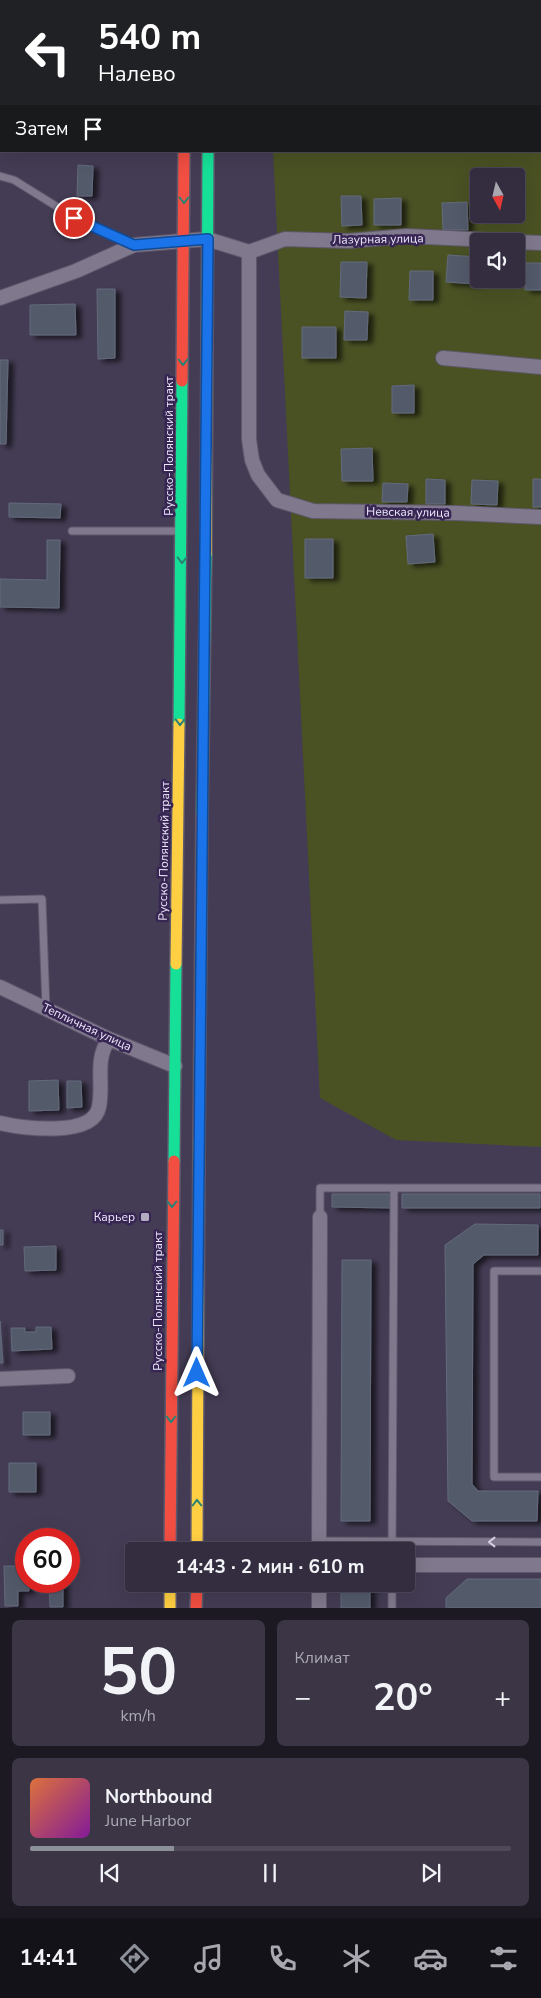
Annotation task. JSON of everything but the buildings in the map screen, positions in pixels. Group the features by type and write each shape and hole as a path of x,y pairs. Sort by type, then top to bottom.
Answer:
{"main road":[{"name":"Русско-Полянский тракт","path":"170,1542 182,531 184,152"},
{"path":"197,1542 199,1066 206,521 208,152"},
{"path":"170,1592 170,1608"},
{"path":"196,1592 196,1608"}],"street":[{"name":"Лазурная улица","path":"249,252 285,239 348,241 407,236 470,239"},
{"path":"0,298 76,271 134,245 183,239 208,239 249,252"},
{"path":"525,242 541,243"},
{"name":"Невская улица","path":"249,252 249,439 252,460 258,475 277,500 313,511 456,513 541,517"},
{"path":"443,358 541,367"},
{"name":"Тепличная улица","path":"0,987 109,1039 175,1066"},
{"path":"0,1123 21,1128 80,1127 92,1119 99,1108 99,1062 103,1047 109,1039"},
{"path":"319,1542 320,1217"},
{"path":"0,1379 68,1376"},
{"path":"415,1565 541,1566"},
{"path":"319,1592 319,1608"}],"lane":[{"path":"0,176 14,180 88,226 134,245"},
{"path":"72,531 182,531"},
{"path":"0,900 42,899 46,1008"},
{"path":"320,1217 320,1188 541,1188"},
{"path":"392,1541 394,1188"},
{"path":"541,1271 494,1271 494,1477 541,1477"},
{"path":"377,1542 541,1542"},
{"path":"392,1592 392,1608"}],"green space":[{"path":"273,152 541,152 541,1147 396,1140 320,1098"}],"traffic: fast":[{"path":"207,348 208,152"},
{"path":"179,724 182,381"},
{"path":"202,814 206,554"},
{"path":"174,1161 176,964"}],"traffic: slow":[{"path":"206,554 207,348"},
{"path":"176,964 179,724"},
{"path":"197,1542 199,1139"},
{"path":"170,1592 170,1608"}],"traffic: jam":[{"path":"182,381 184,152"},
{"path":"199,1139 202,814"},
{"path":"170,1542 174,1161"},
{"path":"196,1608 197,1592"}],"place":[{"name":"Карьер","path":"145,1217"}],"route":[{"path":"74,218 88,226 134,245 183,239 208,239 197,1373"}]}
